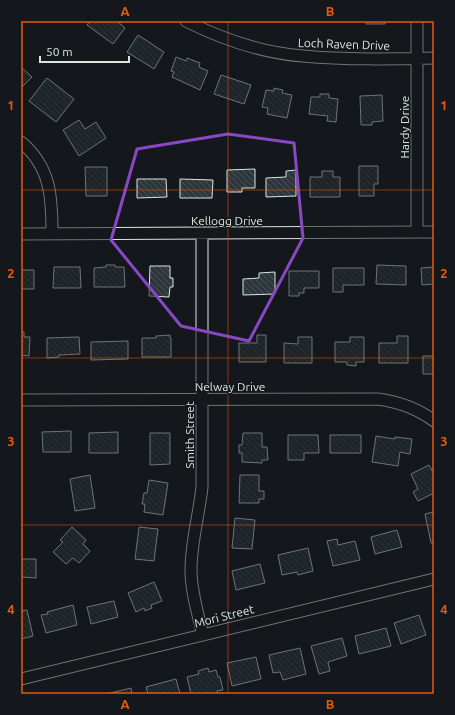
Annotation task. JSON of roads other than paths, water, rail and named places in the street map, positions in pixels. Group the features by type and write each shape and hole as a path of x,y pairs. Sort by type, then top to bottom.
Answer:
{"street":[{"name":"Loch Raven Drive","path":"186,21 202,29 234,41 270,51 301,56 342,59 434,58"},
{"name":"Hardy Drive","path":"417,21 417,232"},
{"path":"21,142 37,159 50,188 52,201 52,233"},
{"name":"Kellogg Drive","path":"21,234 434,232"},
{"name":"Smith Street","path":"202,233 202,487 192,547 191,572 194,596 203,635"},
{"name":"Nelway Drive","path":"21,400 378,399 411,407 434,421"},
{"name":"Mori Street","path":"21,678 434,579"}]}
